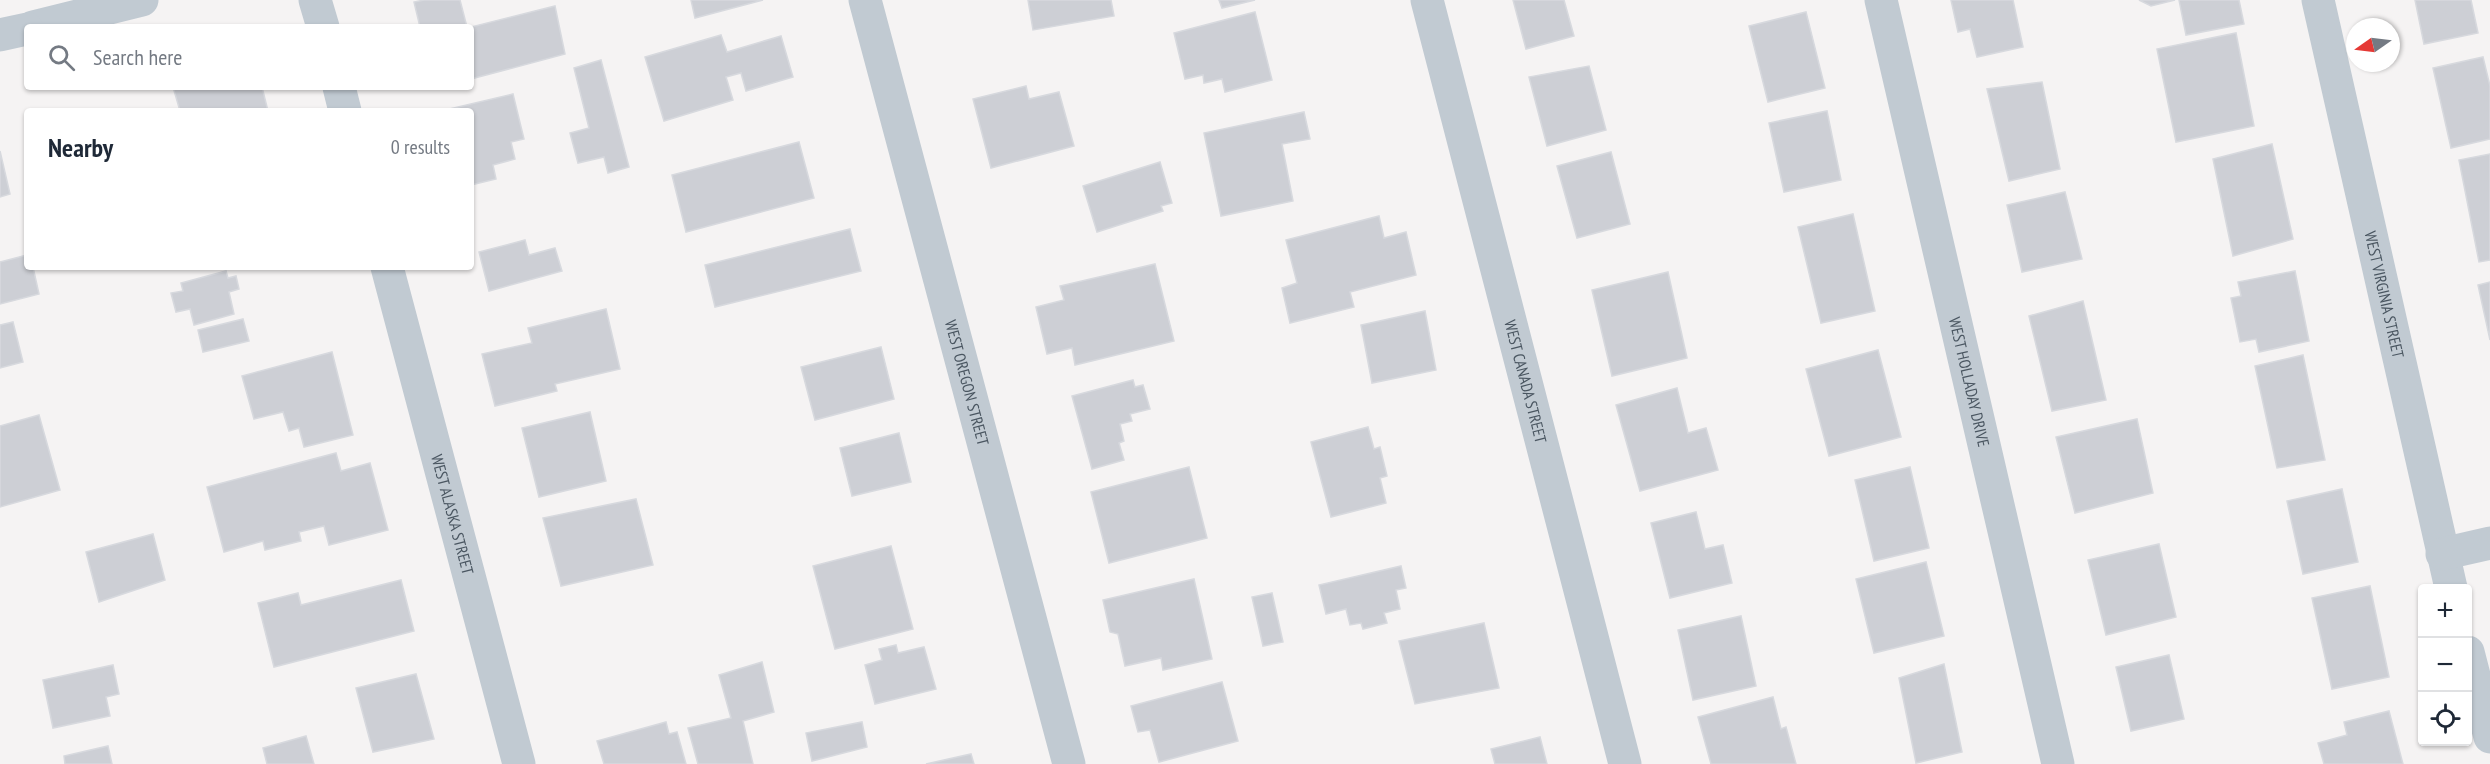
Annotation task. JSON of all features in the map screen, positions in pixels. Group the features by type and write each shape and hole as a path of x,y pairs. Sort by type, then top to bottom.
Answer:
{"street":[{"path":"45,24 142,0"},
{"path":"315,0 322,24"},
{"name":"WEST OREGON STREET","path":"865,0 1069,764"},
{"name":"WEST CANADA STREET","path":"1427,0 1625,764"},
{"name":"WEST HOLLADAY DRIVE","path":"1881,0 2058,764"},
{"name":"WEST VIRGINIA STREET","path":"2318,0 2450,584"},
{"path":"0,35 24,30"},
{"path":"340,90 344,108"},
{"name":"WEST ALASKA STREET","path":"388,270 519,764"},
{"path":"2442,554 2490,543"},
{"path":"2472,667 2490,737"}],"building":[{"path":"460,0 466,24 419,24 414,2"},
{"path":"691,0 763,0 695,18"},
{"path":"1028,0 1111,0 1114,16 1033,30"},
{"path":"1219,0 1255,0 1222,8"},
{"path":"1513,0 1564,0 1574,36 1526,49"},
{"path":"1951,0 2013,0 2023,47 1977,57 1970,29 1958,32"},
{"path":"2139,0 2175,0 2151,6"},
{"path":"2179,0 2239,0 2244,24 2186,35"},
{"path":"2415,0 2471,0 2478,33 2424,44"},
{"path":"555,6 565,54 474,78 474,26"},
{"path":"1255,12 1272,80 1225,92 1222,79 1204,83 1203,75 1185,79 1174,33"},
{"path":"1806,12 1825,88 1768,102 1749,26"},
{"path":"2236,33 2254,126 2176,142 2157,49"},
{"path":"721,35 727,52 781,36 793,77 746,91 741,73 726,77 733,100 664,121 645,57"},
{"path":"2483,57 2490,86 2490,139 2451,148 2433,68"},
{"path":"601,60 629,167 608,173 604,157 578,163 570,133 589,128 574,68"},
{"path":"1589,66 1606,130 1547,146 1529,77"},
{"path":"2042,82 2060,169 2009,181 1987,89"},
{"path":"1026,86 1029,99 1059,92 1074,146 991,168 973,99"},
{"path":"174,90 263,90 267,108 179,108"},
{"path":"513,94 524,139 511,142 515,159 493,165 496,179 474,184 474,108 454,108"},
{"path":"1827,111 1841,180 1784,192 1769,123"},
{"path":"1304,112 1310,139 1282,144 1293,201 1221,216 1204,133"},
{"path":"799,142 814,198 686,232 672,175"},
{"path":"2272,144 2293,239 2233,256 2213,159"},
{"path":"0,151 10,194 0,197"},
{"path":"1611,152 1630,224 1577,238 1557,166"},
{"path":"2490,154 2490,260 2479,262 2459,160"},
{"path":"1160,162 1172,203 1161,206 1163,211 1097,232 1083,186"},
{"path":"2065,192 2082,259 2022,272 2007,205"},
{"path":"1853,214 1875,311 1821,323 1798,227"},
{"path":"1379,216 1384,238 1406,232 1416,275 1350,292 1354,307 1290,323 1282,288 1297,283 1286,240"},
{"path":"850,229 861,271 715,307 705,265"},
{"path":"525,240 529,255 555,248 562,271 489,291 479,252"},
{"path":"24,256 24,270 34,270 39,294 0,304 0,262"},
{"path":"1155,264 1174,341 1075,365 1072,348 1047,354 1036,307 1064,300 1060,286"},
{"path":"226,271 228,278 236,276 239,289 229,292 234,314 194,325 190,309 176,312 171,293 183,291 181,283"},
{"path":"2295,271 2309,341 2259,352 2256,339 2240,342 2231,298 2241,296 2238,282"},
{"path":"1668,272 1687,358 1612,376 1592,290"},
{"path":"2490,282 2490,340 2478,285"},
{"path":"2083,301 2106,400 2052,411 2029,316"},
{"path":"606,309 620,369 555,384 557,391 495,406 482,354 532,343 528,328"},
{"path":"1425,311 1436,370 1372,383 1361,325"},
{"path":"243,319 249,341 203,352 198,330"},
{"path":"13,322 23,362 0,368 0,325"},
{"path":"881,347 894,399 815,420 801,367"},
{"path":"1878,350 1901,437 1829,456 1806,369"},
{"path":"332,352 353,435 304,447 299,428 289,431 283,412 254,419 242,376"},
{"path":"2303,355 2325,460 2277,468 2255,366"},
{"path":"1133,380 1135,387 1143,385 1150,409 1130,414 1132,421 1120,424 1124,441 1119,443 1124,460 1092,469 1072,396"},
{"path":"1677,388 1688,433 1706,428 1718,470 1640,491 1616,405"},
{"path":"590,412 606,481 539,497 522,428"},
{"path":"39,415 60,490 0,507 0,426"},
{"path":"2137,419 2153,493 2075,513 2056,437"},
{"path":"1368,427 1374,449 1380,447 1387,476 1380,478 1386,503 1331,517 1311,442"},
{"path":"899,433 911,482 852,496 840,448"},
{"path":"336,453 341,471 370,463 388,530 329,545 324,526 299,532 301,541 265,550 263,541 224,552 207,487"},
{"path":"1189,467 1207,538 1109,563 1091,492"},
{"path":"1910,467 1929,548 1874,561 1855,480"},
{"path":"2342,489 2358,562 2303,574 2287,501"},
{"path":"636,499 653,565 561,586 543,518"},
{"path":"1696,512 1705,549 1723,545 1732,583 1670,598 1651,523"},
{"path":"153,534 165,580 99,602 86,552"},
{"path":"2159,544 2176,617 2106,635 2088,560"},
{"path":"891,546 913,629 835,649 813,566"},
{"path":"1926,562 1944,636 1874,653 1856,579"},
{"path":"1401,566 1406,588 1396,590 1400,609 1384,613 1387,623 1363,629 1361,623 1350,625 1346,609 1326,614 1319,585"},
{"path":"1194,579 1212,659 1163,670 1161,658 1125,666 1118,634 1110,632 1103,600"},
{"path":"401,580 414,631 274,667 258,603 298,593 301,605"},
{"path":"2370,586 2389,677 2332,689 2312,598"},
{"path":"1272,593 1283,642 1263,646 1252,597"},
{"path":"1741,616 1756,686 1693,700 1678,630"},
{"path":"1484,623 1499,688 1415,704 1399,641"},
{"path":"896,645 898,653 924,647 936,689 875,704 865,665 882,660 879,649"},
{"path":"2169,655 2184,719 2131,731 2116,667"},
{"path":"762,662 774,712 743,721 753,764 698,764 688,728 731,718 719,675"},
{"path":"1944,664 1962,752 1916,763 1899,678"},
{"path":"113,665 119,694 106,697 110,716 53,728 43,680"},
{"path":"416,674 434,739 373,752 356,688"},
{"path":"1222,682 1238,741 1159,762 1150,730 1138,732 1131,706"},
{"path":"1773,697 1781,729 1786,727 1796,764 1711,764 1698,717"},
{"path":"2389,711 2403,764 2324,764 2318,743 2347,735 2344,722"},
{"path":"666,722 669,734 677,732 686,764 604,764 597,741"},
{"path":"862,722 867,747 812,761 806,733"},
{"path":"306,736 314,764 267,764 263,748"},
{"path":"1540,737 1547,764 1495,764 1491,749"},
{"path":"108,746 112,764 65,764 64,756"},
{"path":"971,754 974,764 926,764"}]}
